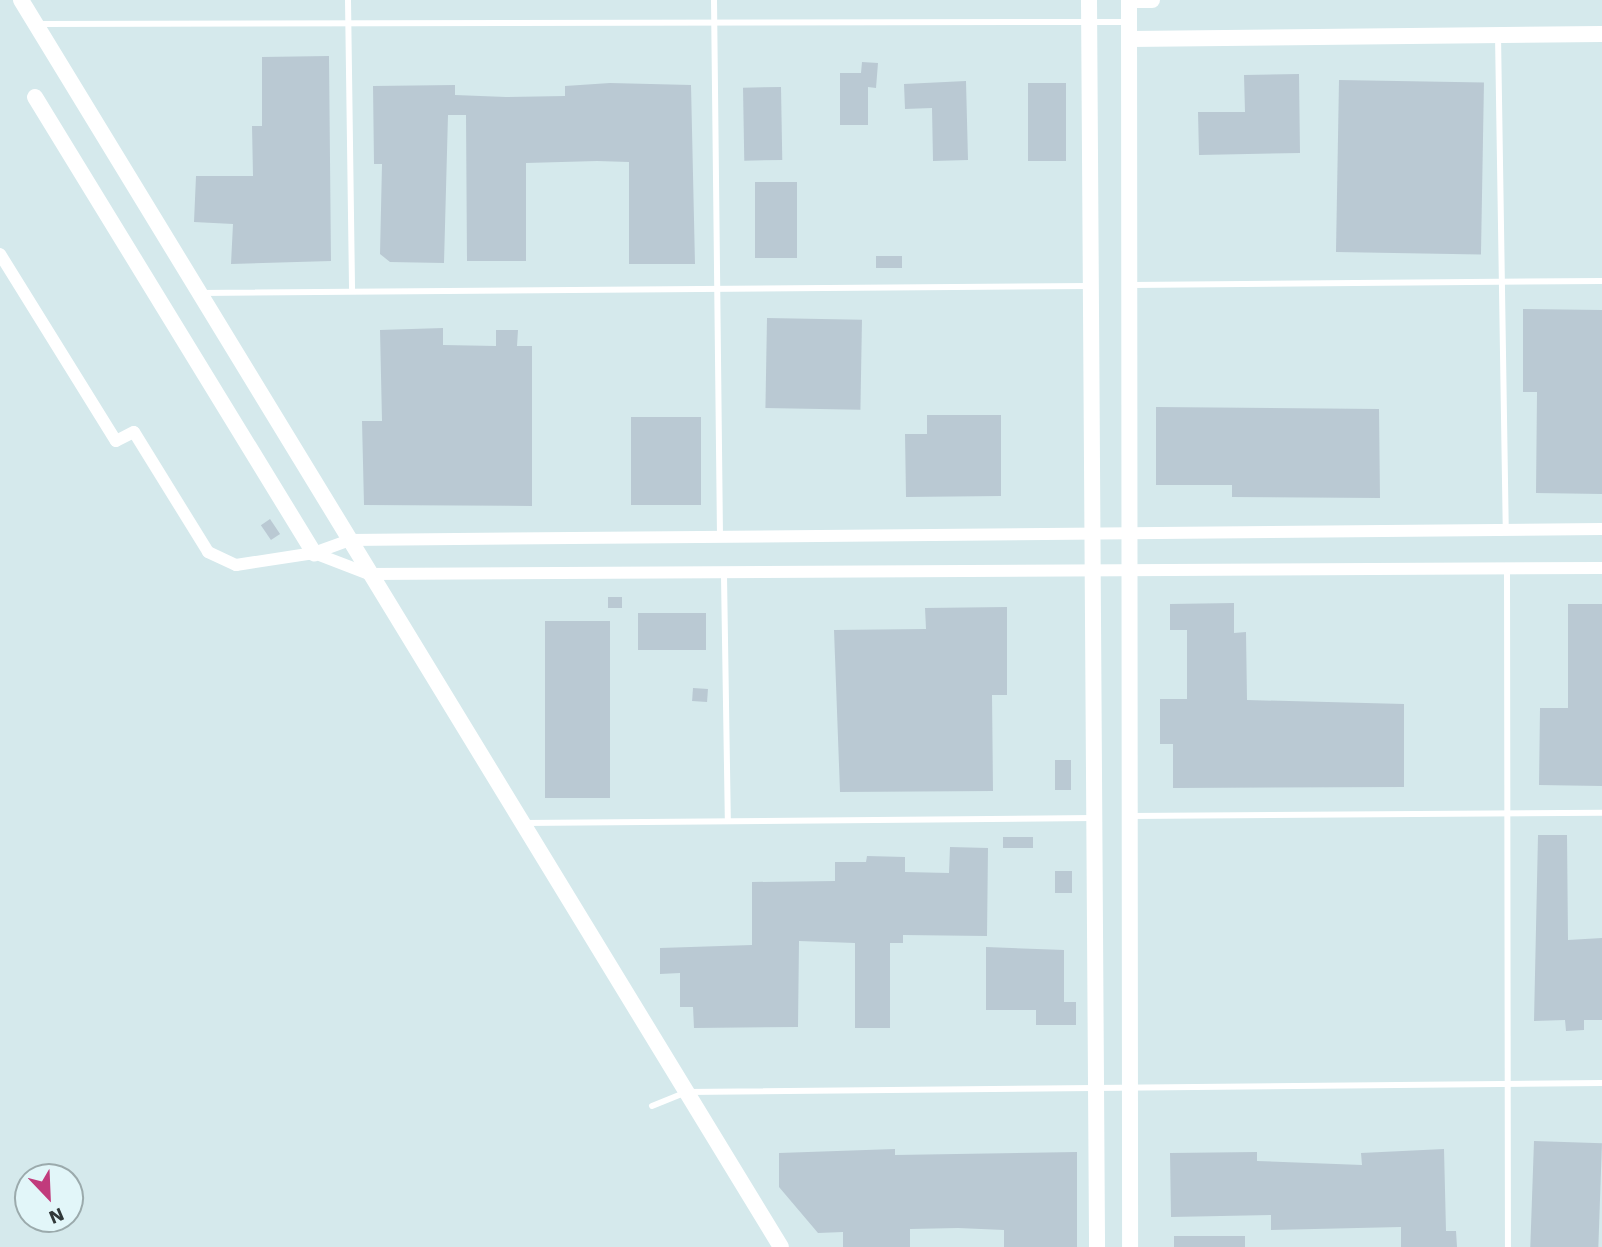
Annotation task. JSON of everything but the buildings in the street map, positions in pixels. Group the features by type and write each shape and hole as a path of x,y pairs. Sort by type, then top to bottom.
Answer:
{"street":[{"path":"21,0 781,1247"},
{"path":"1089,0 1098,818 1094,1084 1097,1247"},
{"path":"1130,1247 1129,816 1132,572 1129,0 1152,0"},
{"path":"1130,39 1602,34"},
{"path":"35,97 314,553 369,574 724,576 1602,568"},
{"path":"0,254 116,441 134,432 208,552 250,565 314,553 349,540 1602,529"}],"lane":[{"path":"348,0 352,289"},
{"path":"714,0 720,537"},
{"path":"36,24 349,27 1130,22"},
{"path":"1498,35 1506,530"},
{"path":"1131,285 1602,281"},
{"path":"199,293 352,289 1093,286"},
{"path":"1507,569 1511,814 1508,1247"},
{"path":"724,576 728,821"},
{"path":"1129,816 1602,813"},
{"path":"522,823 1098,818"},
{"path":"652,1106 687,1092 1094,1084 1602,1083"}]}
